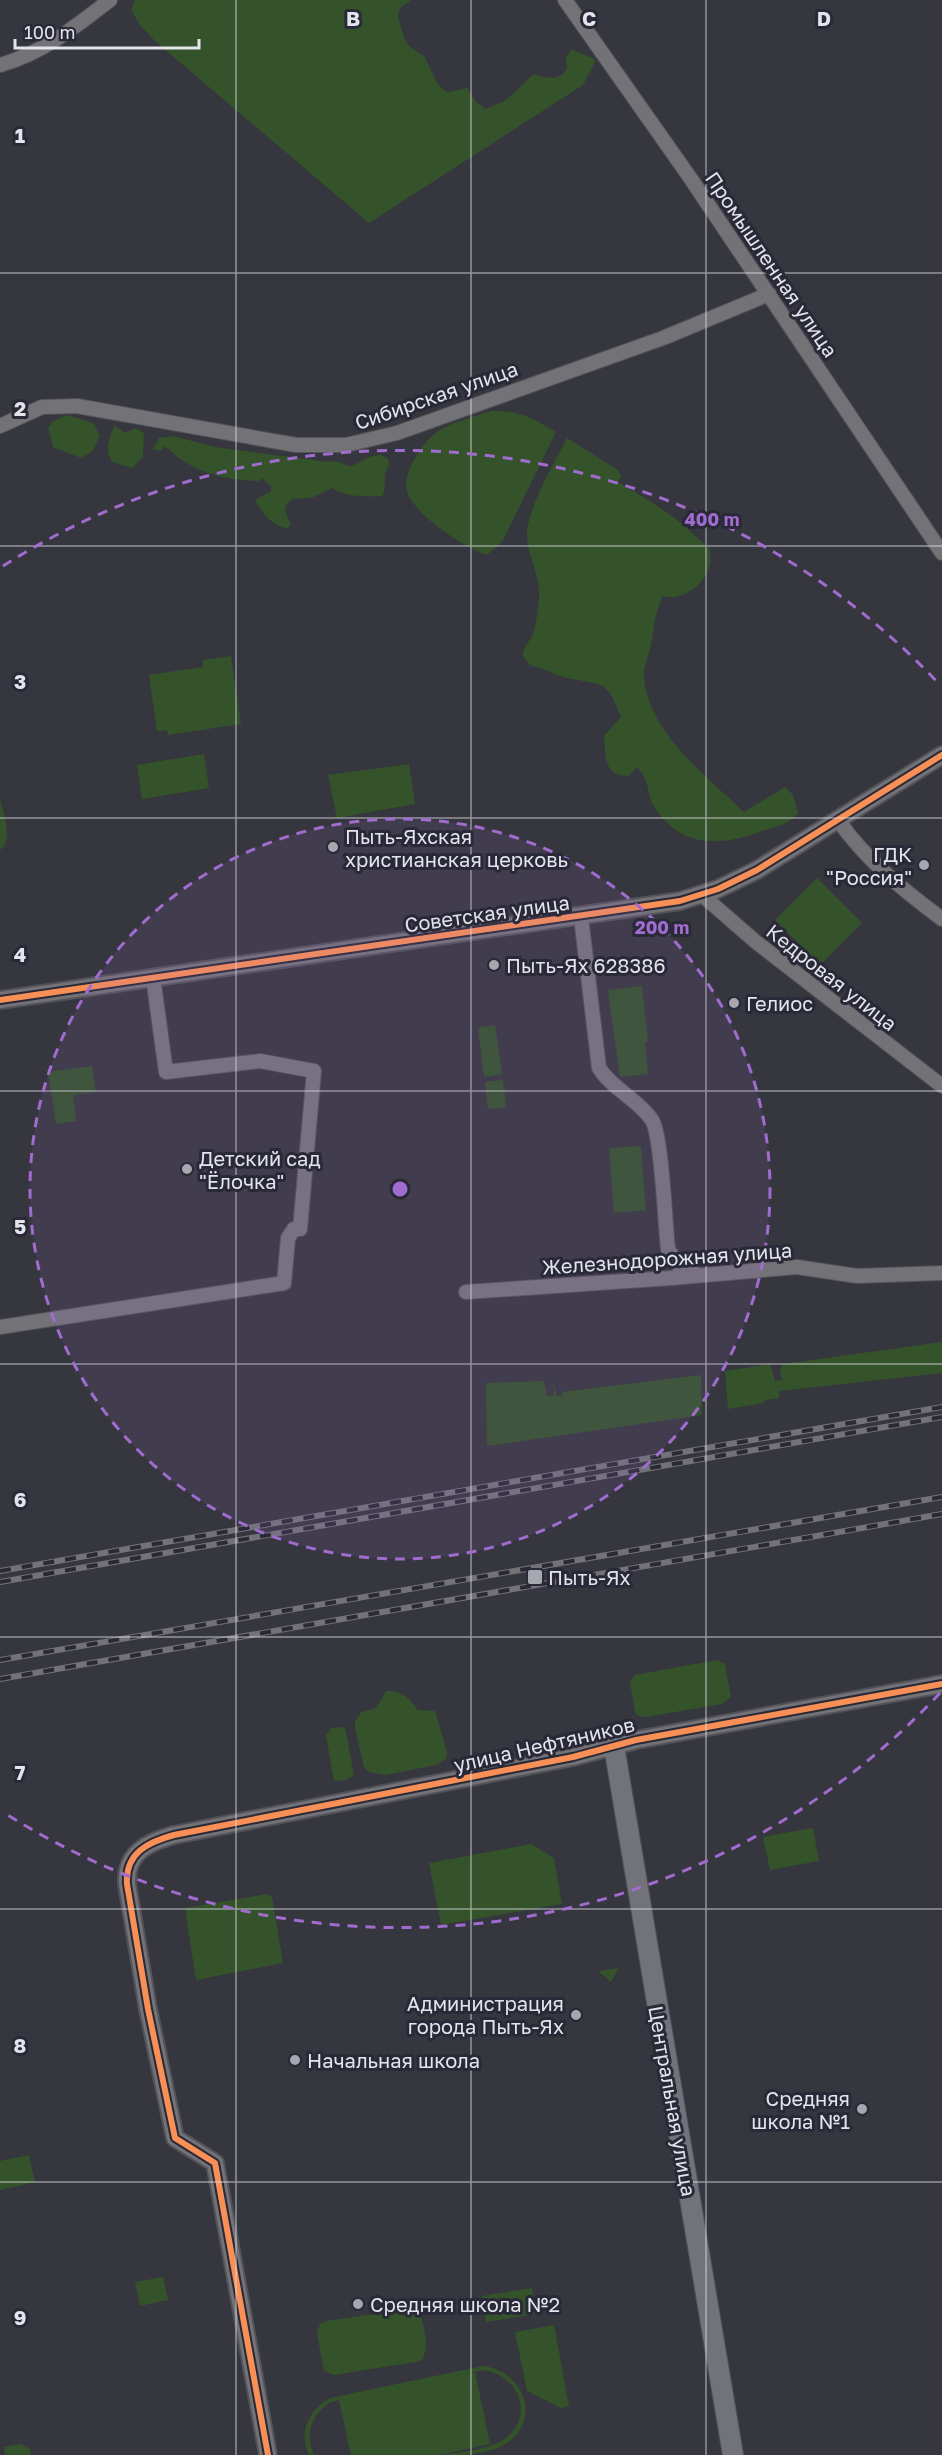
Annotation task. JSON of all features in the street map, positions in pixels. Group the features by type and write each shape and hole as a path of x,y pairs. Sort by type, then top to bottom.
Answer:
{"main road":[{"name":"Центральная улица","path":"614,1746 733,2455"}],"street":[{"path":"0,65 29,56 54,42 110,0"},
{"name":"Промышленная улица","path":"565,0 769,294 942,553"},
{"name":"Сибирская улица","path":"0,426 31,410 42,407 77,406 296,445 346,445 397,433 663,338 769,294"},
{"name":"Советская улица","path":"0,1000 581,917 654,906 702,895 757,870 942,755"},
{"path":"838,820 860,850 942,919"},
{"name":"Кедровая улица","path":"702,895 756,942 942,1086"},
{"path":"581,917 599,1068 606,1078 642,1109 655,1127 668,1249 678,1265 697,1275"},
{"path":"0,1327 284,1282 288,1238 294,1229 300,1229 314,1071 260,1061 166,1072 153,977"},
{"name":"Железнодорожная улица","path":"466,1292 797,1267 857,1276 942,1273"},
{"name":"улица Нефтяников","path":"268,2455 215,2163 176,2138 148,2009 127,1877 129,1864 136,1853 154,1840 564,1759 636,1740 942,1684"}],"green space":[{"path":"135,0 411,0 400,8 398,16 404,38 409,46 425,57 441,88 448,92 467,88 477,103 486,109 506,100 534,74 548,78 560,76 567,69 566,57 572,49 596,60 583,85 369,223 155,41 140,25 131,10"},
{"path":"490,411 525,416 556,432 502,542 487,555 452,537 426,517 409,495 406,485 408,472 414,459 431,437 451,424"},
{"path":"68,415 93,423 100,435 92,452 81,458 53,447 48,428 53,421"},
{"path":"114,425 125,433 136,428 144,433 143,457 132,468 112,462 108,453 108,444"},
{"path":"173,436 215,447 328,462 335,461 351,466 372,456 382,455 388,459 389,466 385,474 384,492 382,496 349,495 332,488 311,498 293,499 286,505 285,511 291,524 288,528 283,527 268,518 255,500 271,491 271,486 262,478 259,481 233,479 208,473 186,462 165,446 160,451 153,449 159,438"},
{"path":"567,438 618,470 621,477 618,482 676,519 710,549 710,562 704,578 685,594 663,596 660,602 644,669 648,696 656,716 681,752 744,812 785,787 793,795 798,813 786,823 732,840 704,840 677,831 655,808 650,799 645,778 637,767 629,776 614,773 607,764 604,736 621,717 606,689 594,683 563,677 531,666 523,656 535,627 539,599 538,583 528,544 528,526 542,487"},
{"path":"231,656 241,724 168,735 167,730 157,731 149,675 203,667 203,660"},
{"path":"204,754 209,788 142,799 137,765"},
{"path":"409,764 415,804 337,818 328,775"},
{"path":"0,799 7,834 4,846 0,850"},
{"path":"817,878 862,923 820,965 775,920"},
{"path":"642,986 648,1041 645,1042 648,1074 620,1077 608,990"},
{"path":"495,1025 502,1074 484,1077 478,1028"},
{"path":"92,1066 96,1092 73,1095 76,1121 56,1124 48,1072"},
{"path":"503,1080 506,1107 488,1109 485,1082"},
{"path":"641,1146 646,1210 614,1213 609,1148"},
{"path":"942,1342 942,1373 779,1391 779,1398 728,1409 725,1371 770,1364 775,1381 782,1380 780,1369 783,1364"},
{"path":"701,1375 702,1415 487,1446 486,1383 544,1381 547,1396 554,1395 553,1381 557,1396 562,1396 562,1392"},
{"path":"717,1660 725,1664 731,1697 722,1704 646,1717 639,1716 635,1712 630,1682 635,1675"},
{"path":"386,1691 397,1692 405,1696 418,1710 435,1711 447,1752 446,1759 436,1765 386,1775 369,1772 364,1768 355,1722 361,1712 376,1708"},
{"path":"345,1727 354,1775 346,1780 334,1781 326,1736 331,1728"},
{"path":"813,1828 819,1861 770,1870 763,1837"},
{"path":"531,1844 554,1858 562,1904 441,1925 429,1863"},
{"path":"267,1894 272,1897 283,1963 196,1980 185,1908"},
{"path":"619,1968 611,1982 598,1971"},
{"path":"29,2155 35,2182 0,2190 0,2161"},
{"path":"163,2277 168,2300 140,2306 135,2282"},
{"path":"532,2288 536,2314 486,2322 482,2296"},
{"path":"409,2309 417,2311 424,2328 426,2343 421,2361 334,2375 324,2371 317,2333 320,2324 326,2321"},
{"path":"554,2325 569,2406 561,2408 527,2391 515,2332"},
{"path":"483,2366 497,2369 508,2376 523,2397 526,2409 524,2421 518,2433 500,2447 476,2454 444,2455 476,2450 500,2442 515,2428 520,2418 521,2407 513,2387 495,2373 483,2370 331,2402 314,2418 310,2439 314,2455 309,2455 305,2430 311,2415 330,2398"},
{"path":"475,2372 490,2444 439,2455 351,2455 339,2400"},
{"path":"21,2444 30,2449 31,2455 5,2455 4,2447"}],"railway":[{"path":"0,1571 942,1407"},
{"path":"0,1582 942,1417"},
{"path":"0,1660 942,1497"},
{"path":"0,1679 942,1514"}],"cycle path":[{"path":"0,1000 680,901 718,889 757,870 942,755"},
{"path":"268,2455 215,2163 175,2138 148,2009 127,1884 130,1864 140,1850 155,1841 174,1835 573,1757 636,1740 942,1684"}],"place":[{"name":"Пыть-Яхская христианская церковь","path":"333,847"},
{"name":"ГДК \"Россия\"","path":"924,865"},
{"name":"Пыть-Ях 628386","path":"494,965"},
{"name":"Гелиос","path":"734,1003"},
{"name":"Детский сад \"Ёлочка\"","path":"187,1169"},
{"name":"Пыть-Ях","path":"535,1577"},
{"name":"Администрация города Пыть-Ях","path":"576,2015"},
{"name":"Начальная школа","path":"295,2060"},
{"name":"Средняя школа №1","path":"862,2109"},
{"name":"Средняя школа №2","path":"358,2304"}]}
